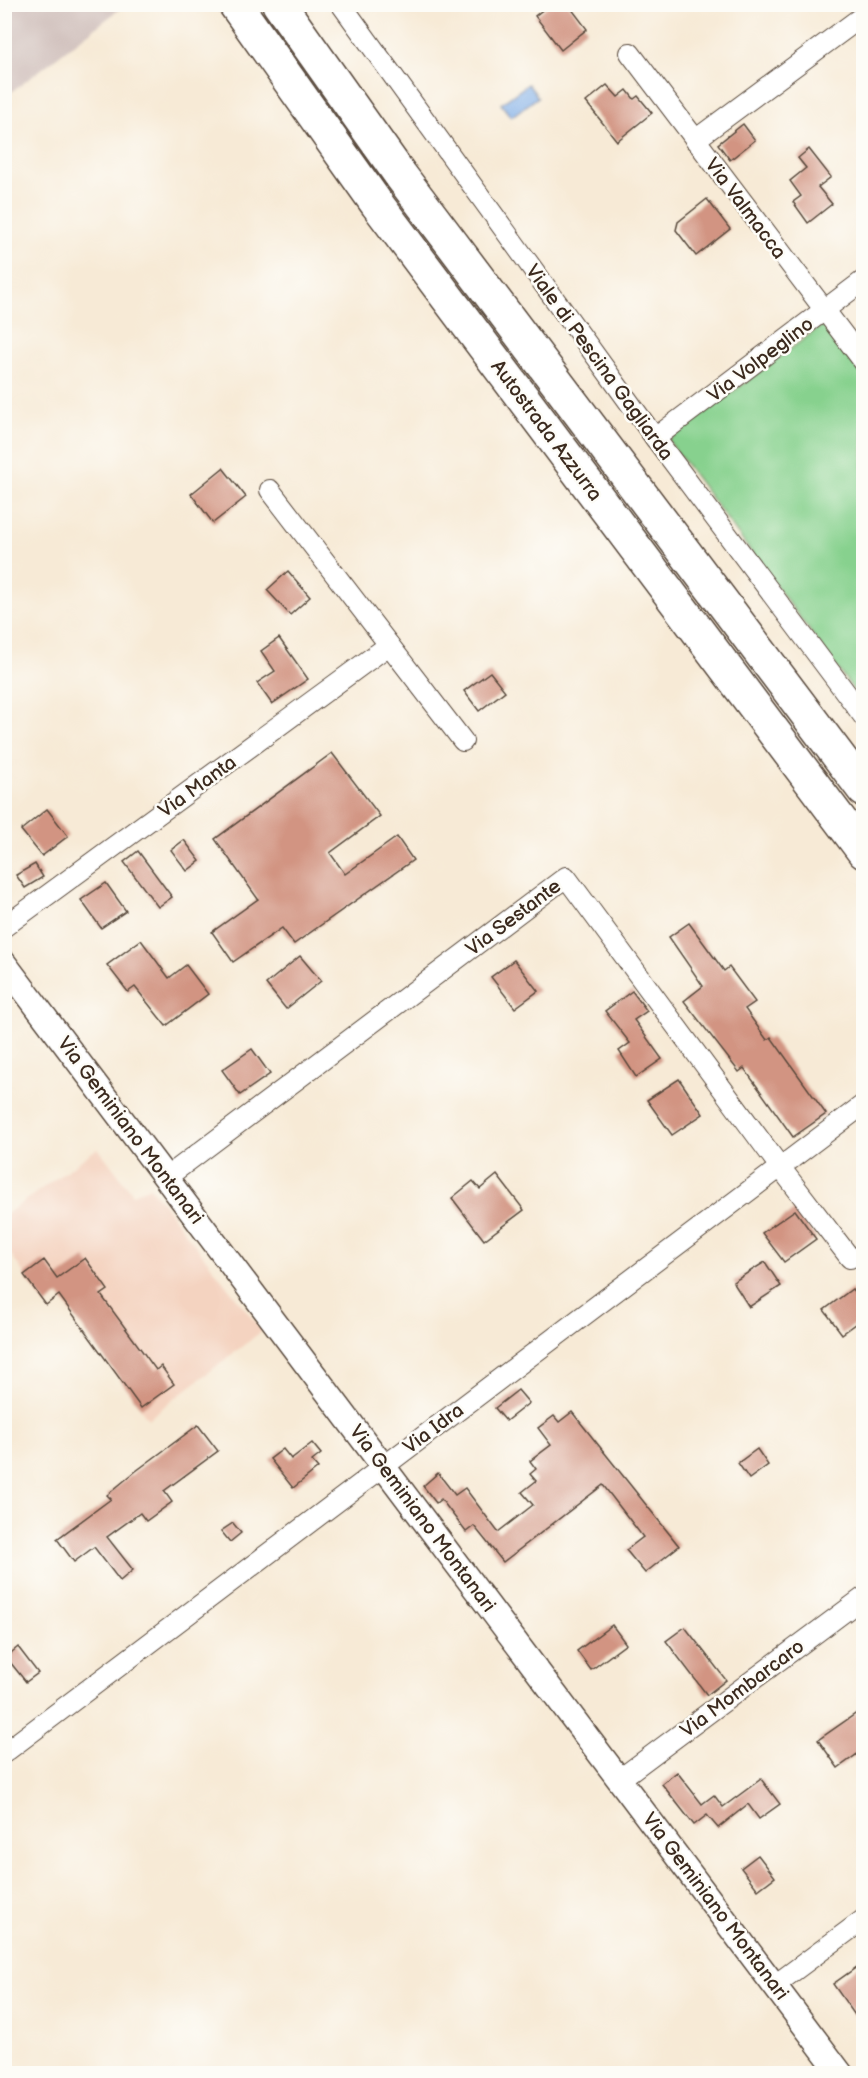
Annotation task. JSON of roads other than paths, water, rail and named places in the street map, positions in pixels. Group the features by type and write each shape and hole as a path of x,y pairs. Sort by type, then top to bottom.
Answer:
{"highway":[{"name":"Autostrada Azzurra","path":"235,4 377,204 864,852"},
{"name":"Autostrada Azzurra","path":"279,4 401,176 864,790"}],"street":[{"name":"Viale di Pescina Gagliarda","path":"341,4 655,438 864,717"},
{"path":"695,140 864,15"},
{"name":"Via Valmacca","path":"630,53 864,362"},
{"name":"Via Volpeglino","path":"655,438 864,280"},
{"path":"270,490 463,741"},
{"name":"Via Manta","path":"4,927 389,645"},
{"name":"Via Sestante","path":"167,1177 566,877 850,1258"},
{"name":"Via Geminiano Montanari","path":"4,963 841,2073"},
{"name":"Via Idra","path":"4,1753 864,1104"},
{"name":"Via Mombarcaro","path":"620,1779 864,1597"},
{"path":"775,1985 864,1919"}],"water":[{"path":"528,84 538,97 511,117 501,104"}]}
